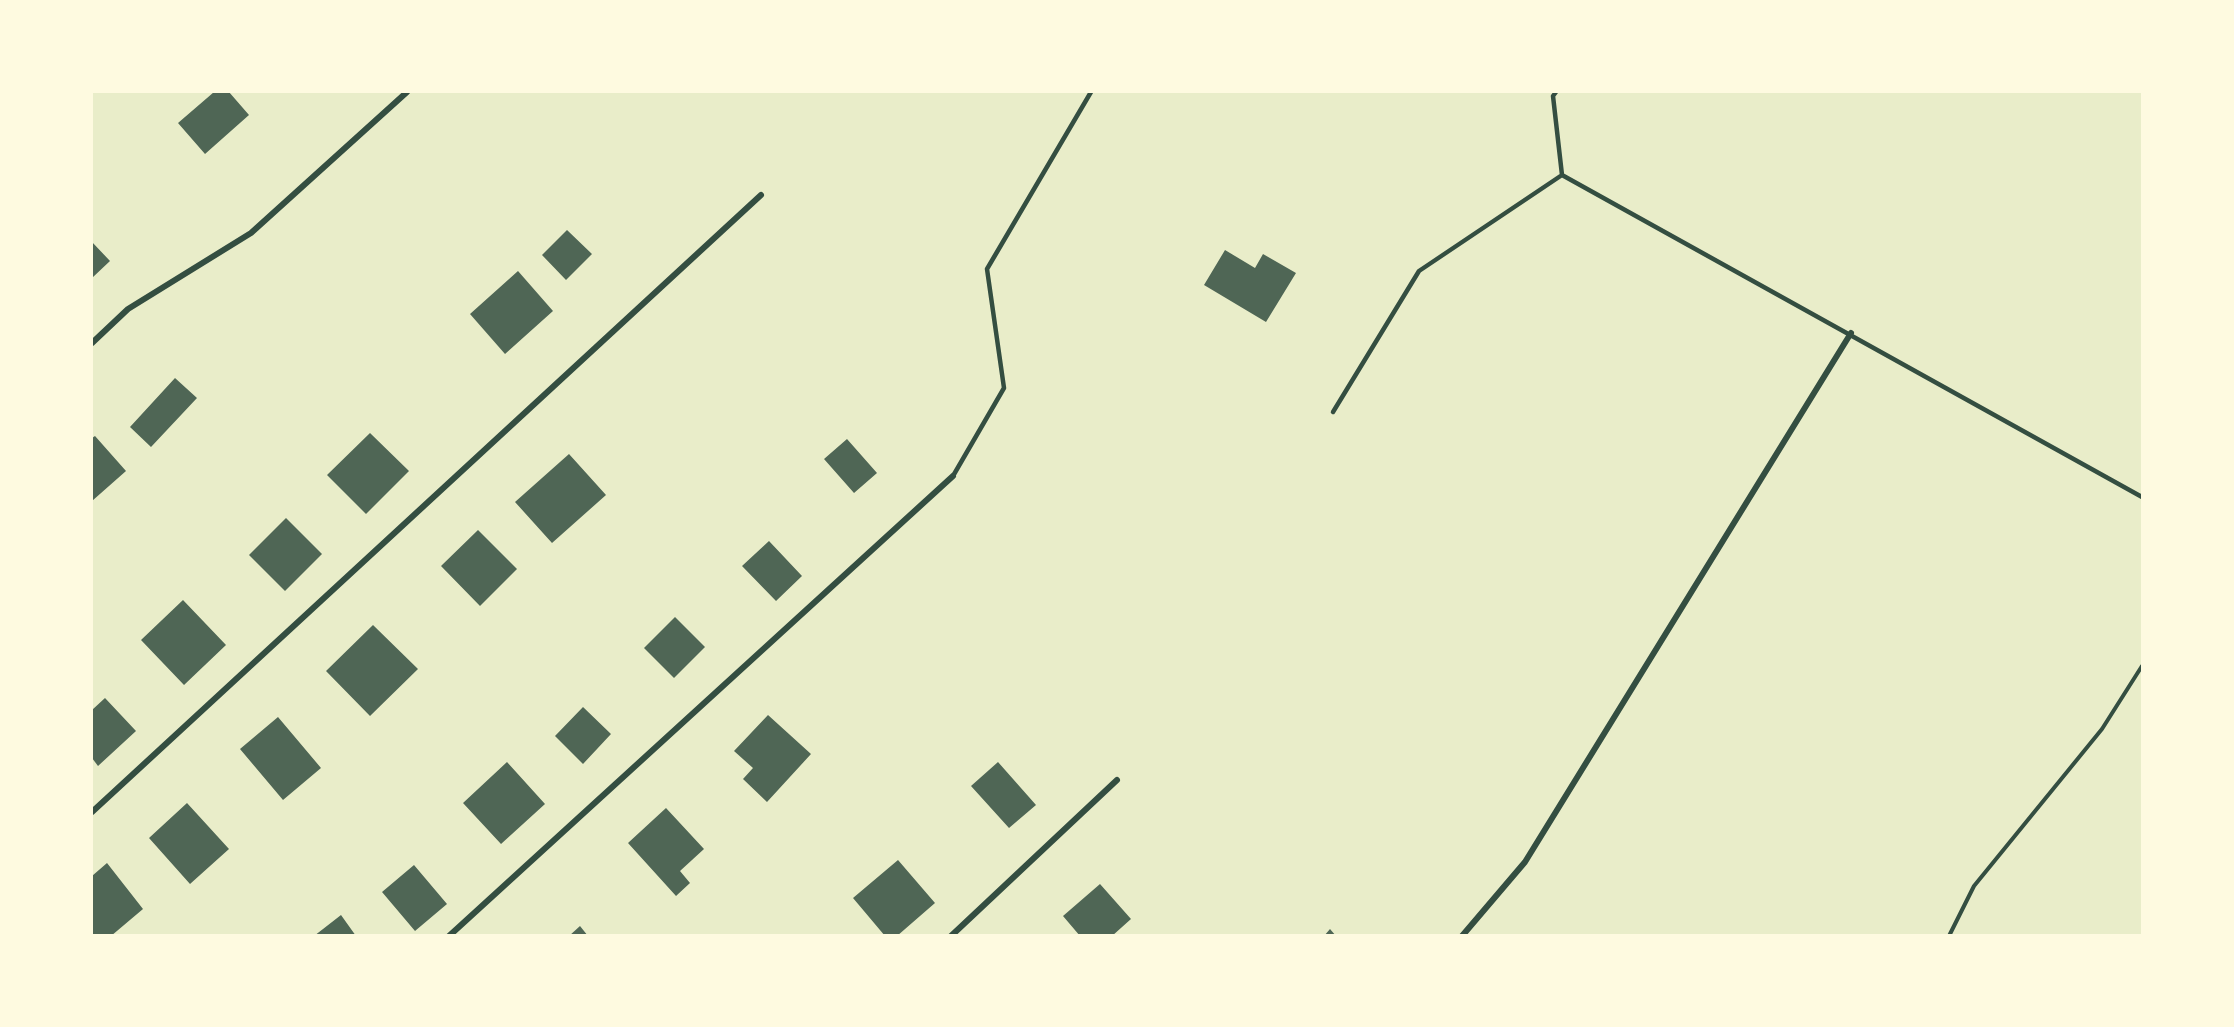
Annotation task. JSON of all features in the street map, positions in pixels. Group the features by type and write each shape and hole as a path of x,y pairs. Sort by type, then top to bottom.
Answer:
{"street":[{"path":"92,343 128,309 250,233 407,92"},
{"path":"92,812 761,195"},
{"path":"1462,936 1525,862 1851,333"},
{"path":"449,936 953,476"},
{"path":"951,936 1118,780"}],"lane":[{"path":"953,476 1004,388 987,269 1091,92"},
{"path":"1556,92 1553,96 1562,175"},
{"path":"1562,175 1851,333 2142,497"},
{"path":"1333,412 1419,271 1562,175"}],"path":[{"path":"1949,936 1974,886 2102,729 2142,666"}],"building":[{"path":"214,92 229,92 249,115 205,154 178,123"},
{"path":"567,230 592,254 566,280 542,255"},
{"path":"92,242 110,261 92,278"},
{"path":"1225,250 1255,268 1263,254 1296,273 1266,322 1204,285"},
{"path":"518,271 553,311 505,354 470,314"},
{"path":"175,378 197,398 151,447 130,427"},
{"path":"370,433 409,471 366,514 327,475"},
{"path":"95,436 126,471 92,501 92,438"},
{"path":"847,439 877,473 854,493 824,459"},
{"path":"569,454 606,495 552,543 515,502"},
{"path":"286,518 322,554 285,591 249,555"},
{"path":"478,530 517,569 480,606 441,566"},
{"path":"769,541 802,576 776,601 742,566"},
{"path":"183,600 226,645 184,685 141,640"},
{"path":"675,617 705,647 674,678 644,648"},
{"path":"373,625 418,669 370,716 326,671"},
{"path":"105,698 136,731 98,766 92,758 92,710"},
{"path":"583,707 611,734 583,764 555,736"},
{"path":"768,715 811,754 767,802 743,779 753,768 734,751"},
{"path":"278,717 321,768 283,800 240,749"},
{"path":"507,762 545,804 501,844 463,803"},
{"path":"998,762 1036,805 1009,828 971,786"},
{"path":"187,803 229,849 190,884 149,838"},
{"path":"666,808 704,849 680,871 690,883 676,896 628,843"},
{"path":"898,860 935,903 897,936 885,936 853,898"},
{"path":"107,863 143,909 111,936 92,936 92,876"},
{"path":"414,865 447,904 415,931 382,892"},
{"path":"1100,884 1131,919 1112,936 1080,936 1063,916"},
{"path":"341,915 356,936 314,936"},
{"path":"580,926 588,936 569,936"},
{"path":"1330,929 1336,936 1324,936"}]}
